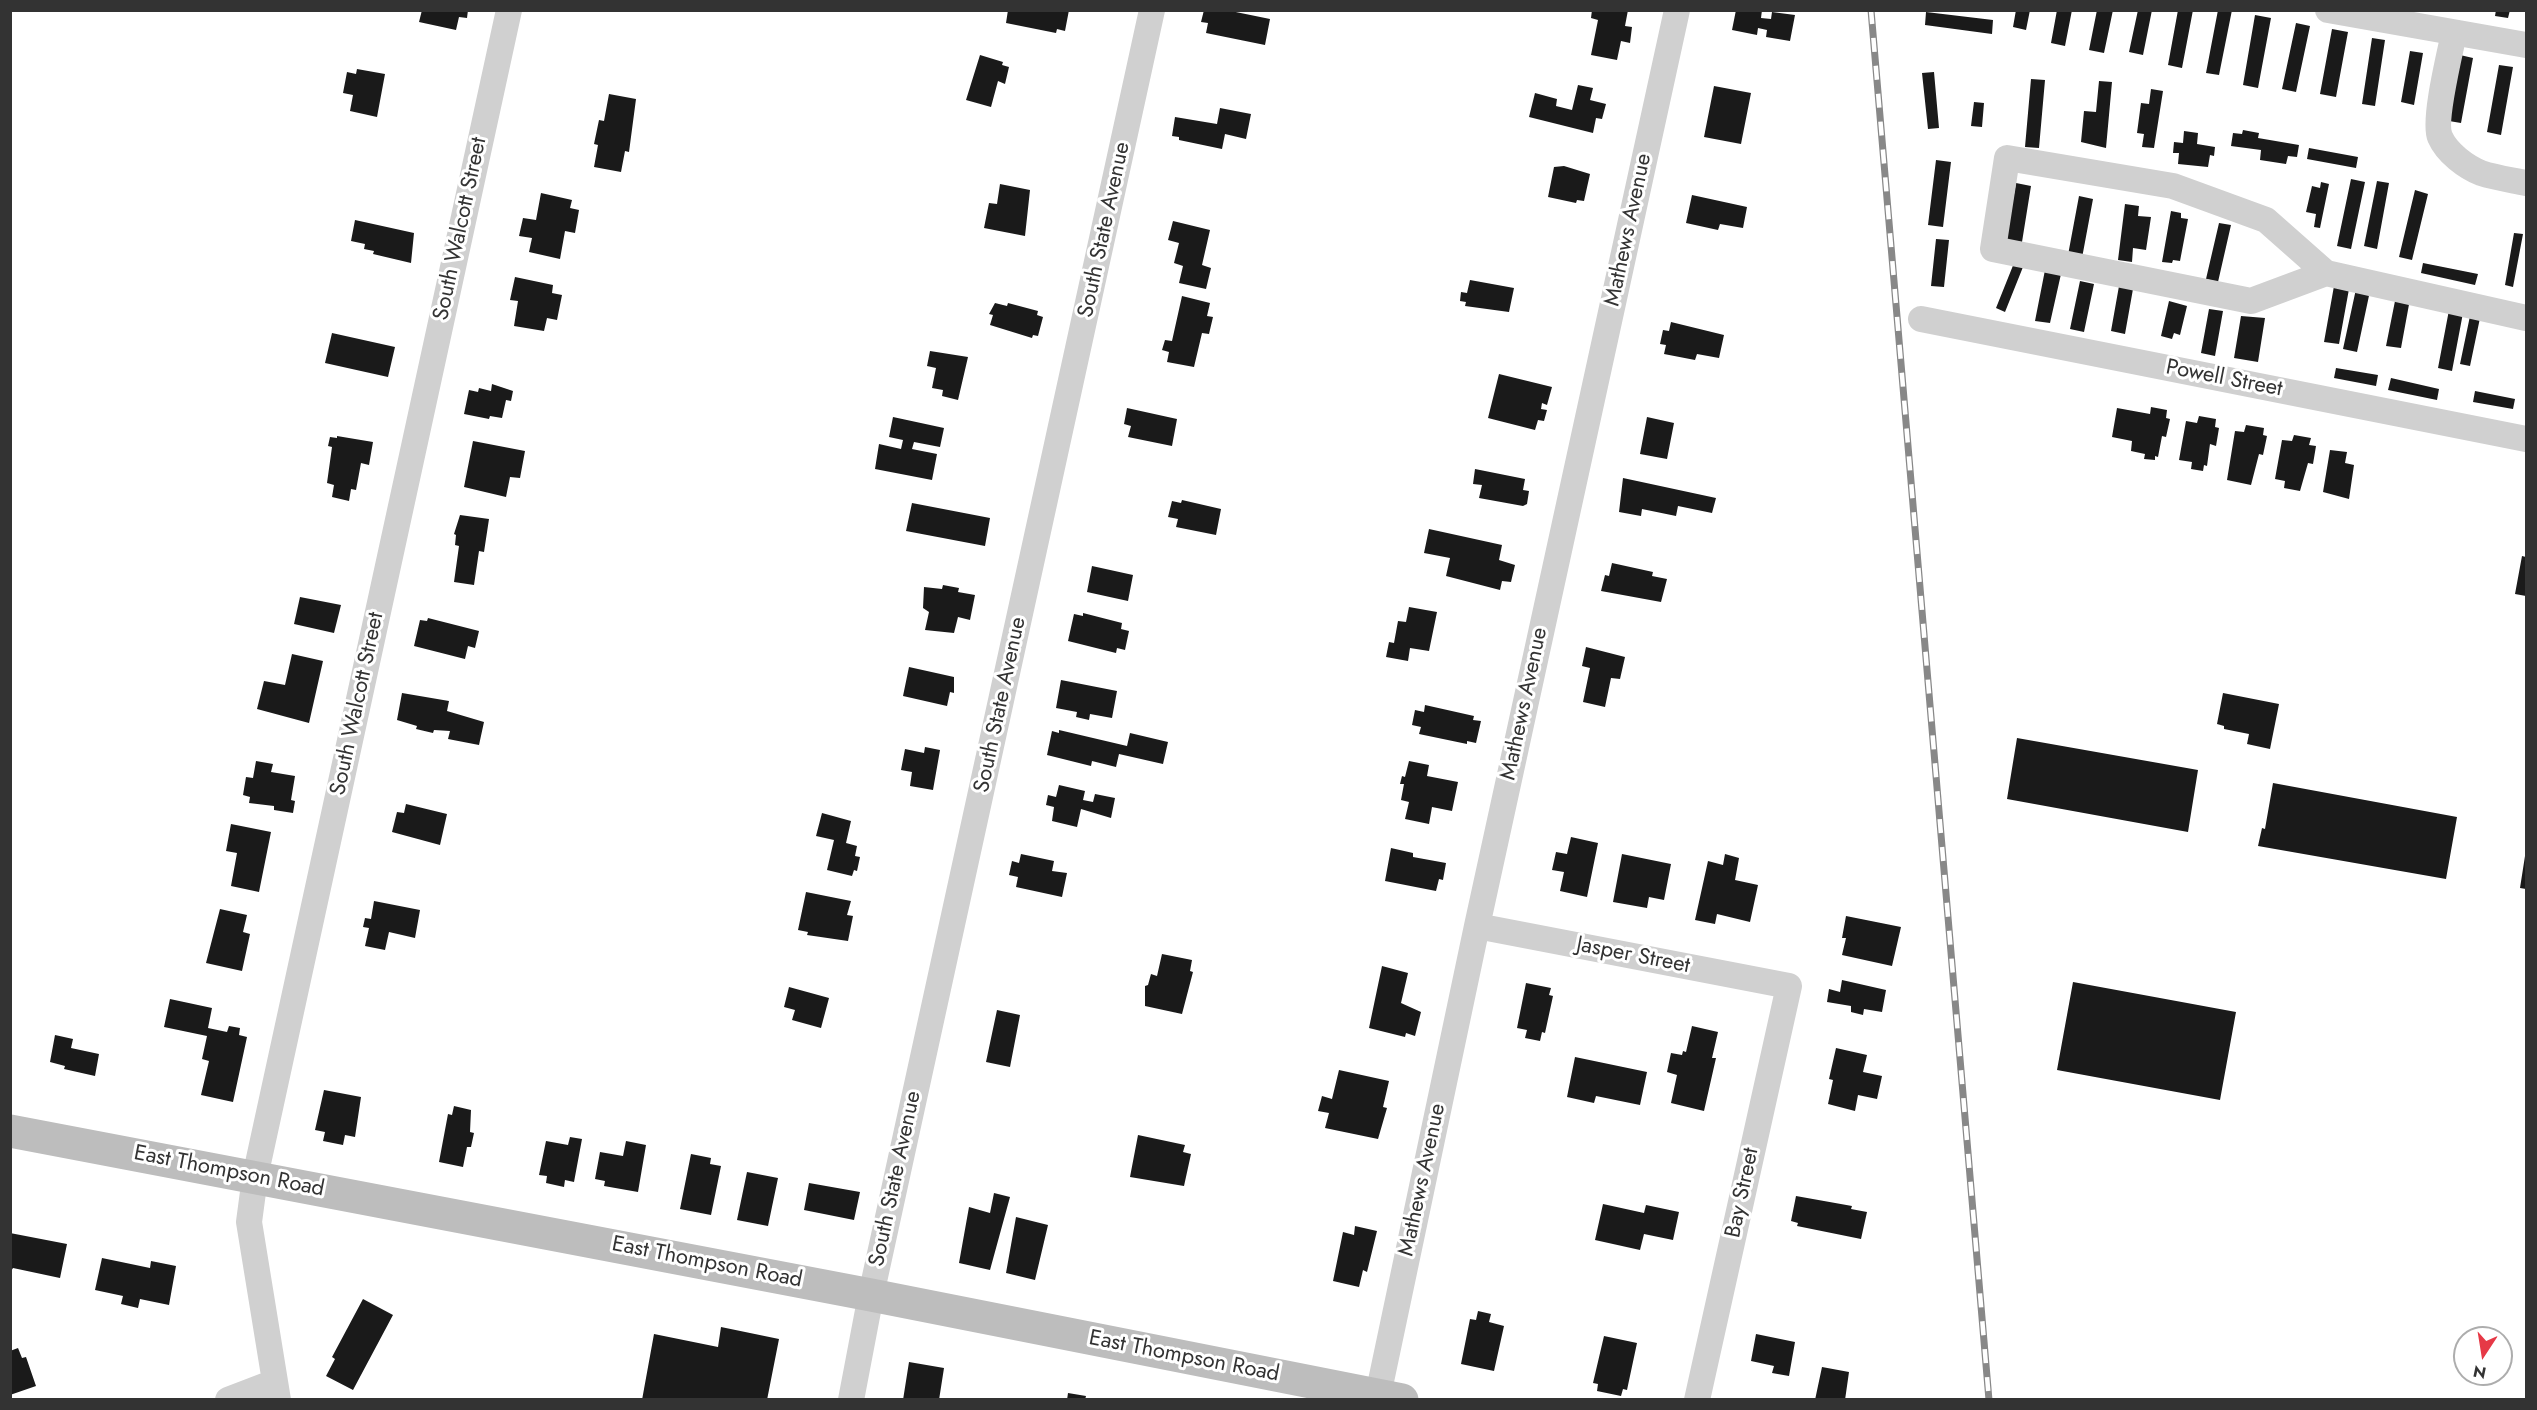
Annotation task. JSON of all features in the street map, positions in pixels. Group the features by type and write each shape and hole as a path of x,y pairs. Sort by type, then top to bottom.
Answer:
{"main road":[{"name":"East Thompson Road","path":"10,1131 871,1295 1386,1398"}],"street":[{"name":"South Walcott Street","path":"276,1391 249,1222 255,1177 509,10"},
{"name":"South State Avenue","path":"851,1400 871,1295 1152,10"},
{"name":"Mathews Avenue","path":"1386,1398 1477,926 1677,10"},
{"path":"2328,10 2526,45"},
{"path":"2454,33 2439,116 2440,137 2452,153 2470,168 2526,183"},
{"path":"2326,273 2251,301 1993,249 2007,158 2173,186 2266,220 2326,273 2526,318"},
{"name":"Powell Street","path":"1921,319 2526,439"},
{"name":"Jasper Street","path":"1477,926 1789,986"},
{"name":"Bay Street","path":"1697,1400 1789,986"},
{"path":"228,1400 276,1391"}],"building":[{"path":"422,10 468,10 467,18 459,17 456,30 419,22"},
{"path":"1008,10 1069,10 1065,31 1057,29 1056,33 1006,23"},
{"path":"1204,10 1226,10 1270,19 1265,45 1206,33 1208,23 1201,22"},
{"path":"1592,10 1628,10 1625,26 1632,27 1630,43 1621,41 1617,60 1591,55 1598,20 1591,18"},
{"path":"1736,10 1762,10 1761,18 1771,19 1772,12 1795,15 1790,41 1766,37 1767,30 1758,28 1757,35 1732,30"},
{"path":"2016,10 2030,10 2026,30 2013,27"},
{"path":"2057,10 2072,10 2065,46 2051,43"},
{"path":"2097,10 2113,10 2104,53 2089,50"},
{"path":"2138,10 2152,10 2143,55 2129,52"},
{"path":"2178,10 2193,10 2182,68 2168,65"},
{"path":"2218,10 2232,10 2219,75 2206,73"},
{"path":"2496,10 2510,10 2508,18 2495,16"},
{"path":"1926,12 1993,20 1992,34 1925,25"},
{"path":"2255,15 2271,18 2258,88 2243,85"},
{"path":"2296,23 2310,26 2296,92 2282,89"},
{"path":"2332,29 2348,32 2336,97 2320,94"},
{"path":"2372,38 2385,40 2375,106 2362,104"},
{"path":"2410,51 2423,53 2414,105 2401,102"},
{"path":"980,55 1003,62 1002,65 1009,67 1005,84 998,81 991,107 966,100"},
{"path":"2460,55 2473,58 2461,123 2449,121"},
{"path":"2499,65 2513,67 2501,135 2487,132"},
{"path":"357,69 385,74 377,117 350,111 353,95 343,93 347,72 356,74"},
{"path":"1934,72 1939,128 1928,129 1922,73"},
{"path":"2031,79 2045,80 2039,148 2025,147"},
{"path":"2099,81 2112,82 2106,148 2081,142 2084,111 2096,112"},
{"path":"1578,85 1593,88 1590,100 1606,104 1602,119 1596,118 1593,133 1529,117 1535,93 1557,99 1556,106 1572,110"},
{"path":"1714,86 1751,93 1741,144 1704,137"},
{"path":"2151,89 2163,91 2154,148 2142,147 2144,134 2137,133 2141,103 2149,104"},
{"path":"609,94 636,99 629,152 625,151 621,172 594,167 598,145 594,144 599,120 604,121"},
{"path":"1974,102 1984,103 1982,127 1971,126"},
{"path":"1220,108 1251,114 1246,139 1225,134 1222,149 1179,140 1179,137 1172,136 1175,117 1217,124"},
{"path":"2243,130 2259,133 2258,138 2299,145 2297,157 2288,156 2286,164 2260,160 2261,150 2231,146 2233,133 2242,134"},
{"path":"2184,131 2198,133 2197,144 2215,147 2214,156 2210,155 2208,167 2178,164 2179,153 2173,153 2174,142 2183,143"},
{"path":"2309,148 2358,157 2356,168 2307,159"},
{"path":"1936,160 1951,162 1943,227 1928,225"},
{"path":"1564,166 1590,174 1584,201 1577,200 1576,203 1548,197 1554,167"},
{"path":"2351,179 2365,182 2351,249 2337,246"},
{"path":"2377,181 2389,183 2377,249 2364,246"},
{"path":"2321,182 2329,184 2320,228 2314,227 2316,214 2306,212 2312,186 2320,188"},
{"path":"2016,183 2031,186 2022,242 2006,240"},
{"path":"1000,184 1030,190 1025,236 984,228 989,203 997,204"},
{"path":"2415,190 2428,194 2412,260 2399,257"},
{"path":"541,193 572,200 570,208 579,210 575,233 565,231 560,259 529,252 532,238 519,236 523,218 536,220"},
{"path":"1692,195 1747,207 1743,228 1720,224 1718,230 1686,223"},
{"path":"2079,196 2093,199 2082,258 2068,255"},
{"path":"2125,204 2139,206 2138,216 2151,217 2146,250 2133,248 2132,262 2118,260"},
{"path":"2171,211 2181,213 2181,218 2188,219 2180,261 2173,260 2172,263 2162,262"},
{"path":"355,220 414,233 411,263 373,254 374,251 364,249 365,244 351,241"},
{"path":"1173,221 1210,230 1202,265 1211,268 1206,289 1179,283 1183,266 1174,263 1179,243 1168,240"},
{"path":"2219,223 2231,225 2218,282 2206,279"},
{"path":"2514,233 2523,234 2513,287 2505,285"},
{"path":"1936,239 1949,240 1944,287 1931,286"},
{"path":"2014,263 2023,267 2005,312 1996,308"},
{"path":"2423,263 2478,274 2475,285 2421,273"},
{"path":"2045,270 2061,274 2050,323 2035,321"},
{"path":"515,277 553,285 552,293 562,295 557,320 547,318 544,331 514,326 518,301 510,300"},
{"path":"1470,280 1514,288 1509,312 1465,306 1466,302 1460,301 1461,292 1467,293"},
{"path":"2080,281 2094,284 2084,332 2070,329"},
{"path":"2119,286 2133,289 2125,334 2111,331"},
{"path":"2334,286 2349,289 2339,344 2324,342"},
{"path":"2356,289 2370,291 2357,352 2343,349"},
{"path":"1182,296 1210,303 1207,316 1213,317 1209,334 1202,333 1194,367 1167,362 1169,352 1162,350 1165,340 1172,341"},
{"path":"2396,296 2410,299 2401,348 2386,346"},
{"path":"2169,301 2187,306 2180,335 2174,333 2172,339 2161,336"},
{"path":"995,303 1007,306 1008,303 1038,311 1037,315 1043,317 1038,336 1033,335 1032,338 990,325 993,315 989,314"},
{"path":"2209,309 2223,311 2215,356 2201,353"},
{"path":"2449,310 2463,313 2452,371 2438,368"},
{"path":"2241,316 2265,318 2258,362 2234,358"},
{"path":"2470,316 2480,318 2470,366 2460,364"},
{"path":"1671,322 1724,335 1719,358 1697,354 1695,360 1664,354 1666,345 1660,344 1663,330 1669,331"},
{"path":"332,333 395,347 388,377 325,363"},
{"path":"930,351 968,357 958,400 942,396 943,390 932,388 936,368 927,366"},
{"path":"2336,368 2378,375 2376,386 2334,378"},
{"path":"1499,374 1552,387 1547,405 1542,403 1541,409 1547,410 1544,421 1538,420 1535,430 1488,418"},
{"path":"2391,378 2439,389 2437,400 2388,390"},
{"path":"492,384 513,391 511,401 506,400 502,418 490,416 489,419 464,414 469,390 478,392 479,388 491,391"},
{"path":"2475,391 2515,399 2513,409 2473,402"},
{"path":"2151,407 2167,410 2166,418 2170,419 2166,437 2162,436 2158,457 2155,456 2155,460 2144,459 2145,454 2131,451 2132,441 2112,437 2117,408 2150,414"},
{"path":"1127,408 1177,419 1172,446 1128,437 1131,426 1124,424"},
{"path":"2199,416 2216,419 2215,427 2219,428 2216,446 2210,444 2207,466 2204,465 2203,471 2191,469 2192,462 2179,460 2186,421 2197,423"},
{"path":"893,417 944,428 940,447 914,442 912,449 937,454 932,480 875,469 879,444 901,449 903,440 889,437"},
{"path":"1647,417 1674,423 1667,459 1640,454"},
{"path":"2246,425 2264,428 2263,435 2267,436 2263,455 2259,454 2251,485 2227,480 2235,431 2244,432"},
{"path":"2294,435 2311,438 2309,445 2316,446 2313,464 2308,463 2300,491 2284,488 2285,481 2275,479 2282,440 2292,441"},
{"path":"337,436 373,442 369,465 361,463 356,490 351,489 349,501 332,497 334,485 327,483 332,447 328,446 330,437 337,438"},
{"path":"473,441 525,451 520,478 510,477 506,497 464,487"},
{"path":"2330,450 2347,452 2345,463 2354,465 2349,499 2323,492"},
{"path":"1475,469 1525,479 1523,490 1529,491 1527,504 1523,506 1479,498 1482,485 1473,484"},
{"path":"1623,478 1716,498 1712,513 1678,506 1676,516 1642,509 1641,516 1619,512"},
{"path":"1182,500 1221,509 1216,535 1176,527 1178,519 1168,517 1172,501 1181,503"},
{"path":"912,503 990,518 985,546 906,531"},
{"path":"460,515 489,519 484,552 479,551 474,585 454,582 459,546 455,545 456,535 454,534"},
{"path":"1429,529 1502,545 1499,560 1515,565 1511,582 1502,581 1500,590 1446,576 1450,558 1424,553"},
{"path":"2522,556 2526,557 2526,596 2515,594"},
{"path":"1612,563 1653,572 1652,576 1667,579 1661,602 1601,591 1605,575 1609,576"},
{"path":"1092,566 1133,575 1128,601 1087,592"},
{"path":"943,585 959,588 958,592 975,595 970,620 958,617 954,633 925,630 929,612 923,608 924,587 942,589"},
{"path":"300,597 341,605 334,633 294,624"},
{"path":"1409,607 1437,612 1429,651 1410,648 1408,661 1386,657 1389,642 1394,643 1398,621 1406,622"},
{"path":"1083,613 1122,623 1121,629 1129,631 1125,650 1117,648 1116,653 1068,641 1074,614 1083,616"},
{"path":"428,618 479,631 475,648 468,646 465,659 414,646 420,620 427,621"},
{"path":"1586,647 1625,657 1620,679 1611,678 1605,707 1583,702 1590,668 1582,666"},
{"path":"292,654 323,661 309,723 257,709 264,681 285,685"},
{"path":"909,667 954,677 954,693 950,692 947,706 903,696"},
{"path":"1061,680 1117,691 1112,718 1090,714 1089,720 1076,717 1077,712 1056,708"},
{"path":"402,693 449,701 447,711 484,722 479,745 448,739 450,731 434,730 433,733 416,729 417,726 397,720"},
{"path":"2223,693 2279,704 2270,749 2247,744 2249,734 2224,729 2224,726 2217,724"},
{"path":"1425,705 1474,716 1473,720 1481,721 1476,743 1467,741 1467,744 1419,734 1421,727 1412,725 1415,710 1424,712"},
{"path":"1059,730 1127,746 1130,733 1168,742 1163,764 1119,754 1116,767 1092,761 1091,766 1047,755 1052,731 1059,733"},
{"path":"2017,738 2198,770 2188,832 2007,799"},
{"path":"925,747 940,750 933,790 910,786 912,772 901,770 905,749 924,753"},
{"path":"256,761 273,764 271,772 295,776 291,800 295,801 293,813 274,810 274,806 249,803 250,797 243,795 246,777 253,778"},
{"path":"1409,761 1429,765 1427,776 1458,782 1452,811 1432,807 1429,824 1405,819 1409,802 1401,800 1404,784 1400,784 1402,776 1405,777"},
{"path":"2273,783 2457,817 2446,879 2258,846 2262,828 2265,829"},
{"path":"1059,785 1085,791 1083,800 1093,802 1095,794 1115,798 1111,818 1081,809 1077,827 1052,821 1054,807 1046,805 1048,795 1056,797"},
{"path":"406,804 447,814 440,845 392,832 397,812 404,813"},
{"path":"822,813 851,821 846,843 857,846 855,856 860,857 857,871 854,870 852,876 827,870 834,840 816,836"},
{"path":"231,824 271,832 259,892 231,886 237,853 226,851"},
{"path":"1571,837 1598,843 1587,897 1560,891 1564,872 1552,870 1556,852 1567,854"},
{"path":"1391,848 1413,853 1413,857 1446,863 1443,880 1439,879 1436,891 1385,881"},
{"path":"1021,854 1054,861 1052,871 1067,873 1062,897 1016,887 1018,877 1009,875 1012,861 1019,863"},
{"path":"1622,854 1671,864 1664,900 1649,897 1647,908 1613,902"},
{"path":"1725,854 1739,858 1735,880 1758,885 1750,922 1717,914 1715,924 1695,920 1708,861 1723,865"},
{"path":"2526,856 2526,889 2520,888"},
{"path":"806,892 851,901 847,915 853,916 848,941 807,935 808,932 798,930"},
{"path":"374,901 420,910 415,938 389,932 385,950 365,946 369,928 363,927 365,918 371,919"},
{"path":"220,909 247,915 243,932 250,934 242,971 206,963"},
{"path":"1846,916 1901,927 1892,966 1842,955 1846,938 1842,938"},
{"path":"1162,954 1192,960 1190,971 1193,972 1182,1014 1145,1006 1145,986 1148,985 1151,974 1157,976"},
{"path":"1382,966 1408,973 1401,1003 1421,1012 1415,1036 1406,1033 1405,1037 1369,1028"},
{"path":"1842,980 1886,990 1882,1012 1864,1009 1863,1015 1851,1012 1851,1006 1827,1002 1829,989 1840,992"},
{"path":"2073,982 2236,1012 2220,1100 2057,1070"},
{"path":"1526,983 1551,988 1549,995 1553,996 1545,1033 1542,1032 1540,1041 1525,1038 1527,1030 1517,1028"},
{"path":"789,987 829,998 821,1028 792,1020 795,1010 784,1007"},
{"path":"170,999 212,1008 208,1028 227,1032 229,1026 240,1028 239,1035 247,1037 233,1102 201,1095 209,1061 202,1059 207,1036 164,1027"},
{"path":"997,1010 1020,1015 1010,1067 986,1062"},
{"path":"1692,1026 1718,1032 1712,1058 1716,1058 1704,1111 1671,1103 1677,1075 1667,1072 1671,1053 1682,1055 1683,1051 1686,1052"},
{"path":"55,1035 73,1039 71,1048 99,1054 95,1076 64,1069 65,1066 50,1062"},
{"path":"1836,1048 1867,1055 1863,1072 1882,1076 1877,1099 1858,1095 1855,1111 1828,1104 1833,1080 1829,1079"},
{"path":"1575,1057 1647,1072 1640,1105 1596,1096 1594,1103 1567,1097"},
{"path":"1339,1070 1389,1081 1383,1107 1387,1108 1378,1139 1325,1128 1329,1113 1318,1111 1322,1096 1332,1099"},
{"path":"324,1090 361,1097 355,1137 345,1135 343,1145 323,1141 325,1132 315,1130"},
{"path":"454,1106 471,1110 470,1132 474,1133 471,1147 467,1147 463,1167 439,1162 448,1114 452,1115"},
{"path":"1138,1135 1185,1145 1183,1152 1191,1154 1184,1186 1130,1177"},
{"path":"570,1137 582,1139 574,1182 565,1180 564,1187 546,1183 547,1176 539,1175 546,1141 568,1145"},
{"path":"626,1141 646,1145 638,1192 604,1186 605,1181 595,1179 600,1152 623,1156"},
{"path":"691,1154 711,1158 710,1164 721,1166 711,1215 680,1209"},
{"path":"747,1172 778,1178 768,1226 737,1220"},
{"path":"809,1183 860,1192 854,1220 804,1210"},
{"path":"994,1193 1010,1197 990,1270 959,1263 969,1207 990,1213"},
{"path":"1796,1196 1852,1206 1851,1209 1867,1212 1861,1239 1797,1226 1798,1223 1791,1221"},
{"path":"1603,1204 1644,1213 1646,1205 1679,1212 1673,1240 1644,1234 1640,1250 1595,1240"},
{"path":"1016,1217 1048,1225 1035,1280 1006,1273"},
{"path":"1355,1226 1377,1231 1367,1272 1363,1270 1359,1287 1333,1281 1343,1232 1354,1235"},
{"path":"10,1233 67,1244 60,1278 13,1268 10,1273"},
{"path":"102,1258 150,1268 151,1261 176,1266 169,1305 140,1299 138,1308 121,1304 123,1296 95,1290"},
{"path":"363,1299 393,1315 353,1390 326,1376 335,1359 332,1357"},
{"path":"1478,1311 1491,1314 1489,1322 1504,1326 1494,1371 1461,1364 1470,1319 1476,1320"},
{"path":"721,1327 779,1339 767,1400 642,1400 654,1334 718,1347"},
{"path":"1756,1334 1795,1342 1789,1376 1772,1373 1774,1366 1751,1361"},
{"path":"1604,1336 1637,1343 1627,1390 1623,1389 1621,1396 1597,1391 1598,1384 1593,1383"},
{"path":"18,1348 22,1358 26,1357 36,1386 10,1395 10,1351"},
{"path":"909,1362 944,1368 939,1400 903,1400"},
{"path":"1822,1367 1849,1372 1845,1400 1815,1400"},
{"path":"1068,1393 1086,1396 1085,1400 1067,1400"}],"railway":[{"path":"1871,10 1989,1400"}]}
